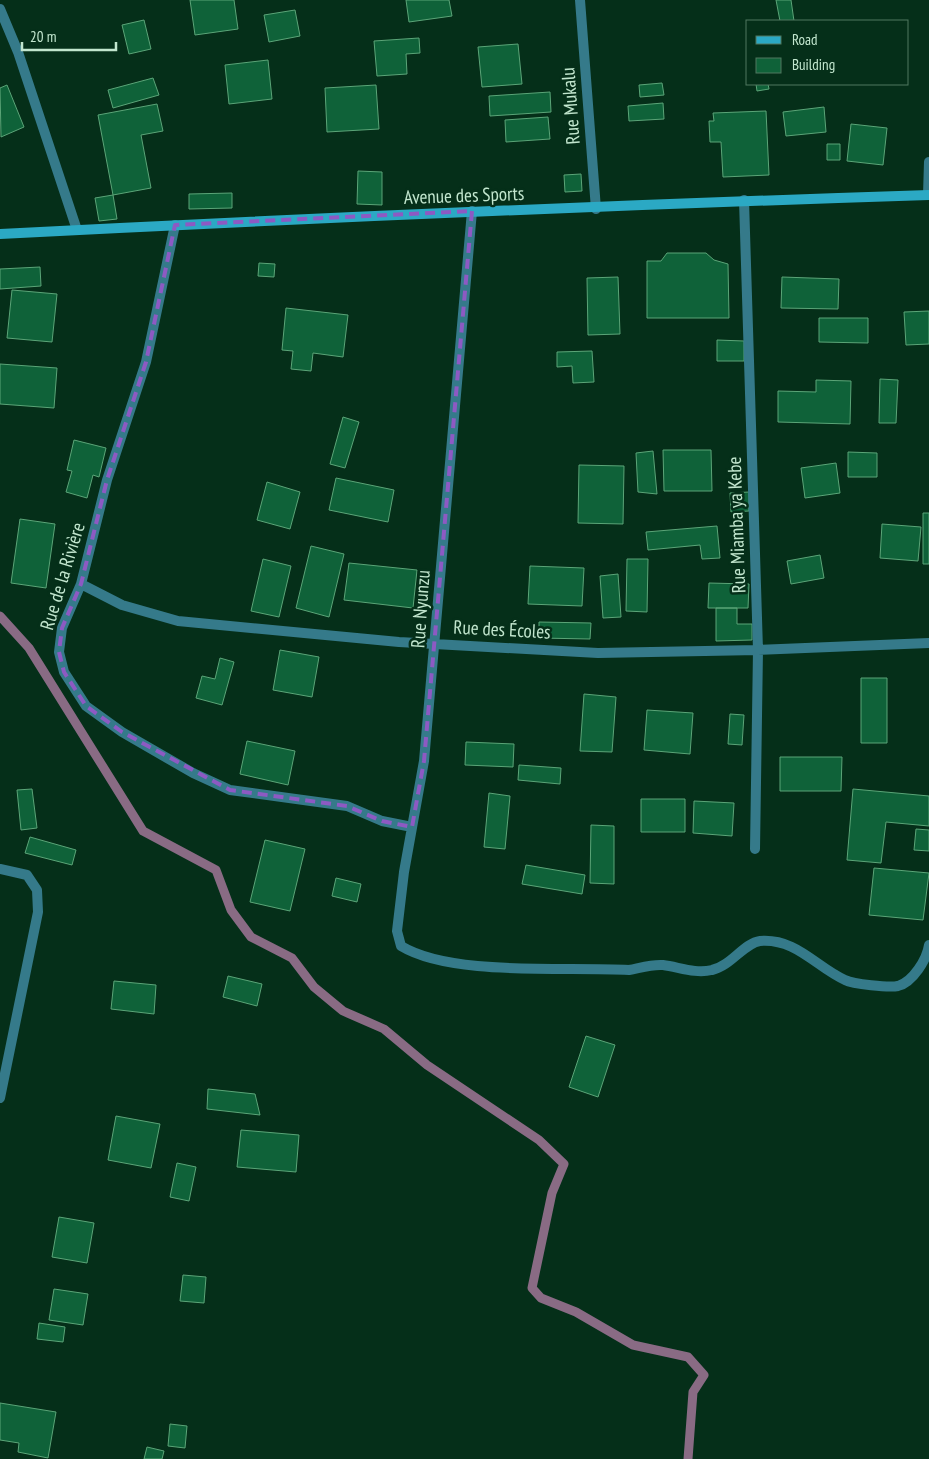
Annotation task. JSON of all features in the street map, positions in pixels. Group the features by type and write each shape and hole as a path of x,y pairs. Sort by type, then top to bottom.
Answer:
{"street":[{"name":"Rue Mukalu","path":"580,0 596,209"},
{"path":"0,9 18,52 77,230"},
{"path":"928,195 929,162"},
{"name":"Avenue des Sports","path":"0,234 472,211 596,209 744,200 928,195"},
{"name":"Rue Miamba ya Kebe","path":"744,200 758,650 755,849"},
{"name":"Rue Nyunzu","path":"472,211 442,537 435,643 424,761 404,872 397,931 401,946 413,953 460,964 629,970 657,965 681,970 712,970 730,962 749,945 758,941 798,948 826,970 847,981 898,986 910,978 928,950"},
{"name":"Rue de la Rivière","path":"175,225 146,362 107,480 81,584 62,628 59,652 64,672 86,706 122,732 193,773 230,790 290,800 347,806 382,821 412,827"},
{"name":"Rue des Écoles","path":"81,584 122,605 178,620 398,642 598,653 758,650 929,643"},
{"path":"0,869 27,875 37,890 38,912 0,1098"},
{"path":"928,950 929,945"}],"highlighted area":[{"path":"472,211 424,761 412,827 382,821 347,806 230,790 122,732 86,706 64,672 59,652 62,628 81,584 107,480 146,362 175,225"}],"building":[{"path":"190,0 234,0 238,29 195,35"},
{"path":"406,0 449,0 452,16 409,22"},
{"path":"776,0 791,0 794,20 780,20"},
{"path":"295,10 300,36 269,42 264,15"},
{"path":"144,20 151,49 129,54 122,25"},
{"path":"419,38 420,53 406,54 407,74 377,76 374,41"},
{"path":"518,44 522,84 482,87 478,47"},
{"path":"268,60 272,99 229,104 225,65"},
{"path":"153,78 159,95 113,108 108,90"},
{"path":"662,83 664,95 640,97 639,85"},
{"path":"7,85 24,127 1,137 0,88"},
{"path":"376,85 379,129 327,132 325,88"},
{"path":"756,85 768,85 769,89 757,91"},
{"path":"550,92 551,112 490,116 489,96"},
{"path":"663,103 664,119 629,121 628,106"},
{"path":"157,104 163,131 141,135 151,188 113,195 98,115"},
{"path":"824,107 826,132 786,136 783,112"},
{"path":"766,111 769,175 723,177 721,142 710,142 709,121 714,121 713,113"},
{"path":"548,117 550,139 506,142 505,120"},
{"path":"851,124 887,128 883,165 847,161"},
{"path":"827,144 840,144 840,160 827,160"},
{"path":"358,171 382,172 382,205 357,204"},
{"path":"581,174 582,191 565,192 564,175"},
{"path":"232,193 232,208 189,209 189,194"},
{"path":"113,195 117,219 99,221 95,198"},
{"path":"667,253 706,253 714,260 728,264 729,318 647,318 647,261 661,261"},
{"path":"259,263 275,264 274,277 258,276"},
{"path":"40,267 41,286 0,289 0,269"},
{"path":"618,277 620,334 588,335 587,278"},
{"path":"782,277 839,279 838,309 781,308"},
{"path":"12,290 57,294 52,342 7,338"},
{"path":"286,308 348,315 343,357 313,353 311,371 291,369 293,351 282,350"},
{"path":"929,311 929,344 906,345 904,312"},
{"path":"819,318 868,318 868,343 819,342"},
{"path":"717,340 744,341 744,361 717,361"},
{"path":"592,351 594,382 573,383 572,366 557,367 557,352"},
{"path":"0,364 57,368 54,408 0,404"},
{"path":"880,379 898,380 896,423 879,423"},
{"path":"816,380 851,381 850,424 778,422 778,391 816,392"},
{"path":"343,417 359,422 345,468 330,464"},
{"path":"74,440 106,448 99,477 93,475 87,498 66,492 72,471 67,470"},
{"path":"663,450 711,450 712,491 664,491"},
{"path":"653,451 657,494 638,492 636,453"},
{"path":"848,452 877,453 877,477 848,477"},
{"path":"836,463 840,493 805,498 801,468"},
{"path":"579,465 624,466 623,524 578,523"},
{"path":"336,478 394,490 388,522 329,510"},
{"path":"267,482 300,492 290,529 257,520"},
{"path":"749,492 749,511 731,512 730,493"},
{"path":"923,513 929,513 929,564 923,564"},
{"path":"20,519 55,524 46,588 11,583"},
{"path":"882,524 921,527 918,561 880,558"},
{"path":"717,526 720,558 702,559 700,545 648,550 646,532"},
{"path":"311,546 344,554 329,617 296,608"},
{"path":"820,555 824,578 791,584 787,561"},
{"path":"263,559 291,566 279,617 251,611"},
{"path":"627,559 648,559 647,612 626,611"},
{"path":"349,563 417,570 413,608 344,600"},
{"path":"530,566 584,568 582,606 528,604"},
{"path":"618,574 621,617 603,618 600,576"},
{"path":"709,583 749,584 748,608 708,608"},
{"path":"716,608 737,608 737,624 752,624 752,640 716,641"},
{"path":"539,622 591,623 590,639 539,638"},
{"path":"280,650 319,657 312,697 273,690"},
{"path":"220,658 234,662 222,705 196,698 202,676 215,679"},
{"path":"861,678 887,678 887,743 861,743"},
{"path":"584,694 616,697 612,752 580,751"},
{"path":"647,710 693,713 690,754 644,750"},
{"path":"730,714 744,715 742,745 728,744"},
{"path":"247,741 295,751 288,785 240,774"},
{"path":"466,742 514,744 513,767 465,765"},
{"path":"780,757 842,757 841,791 780,791"},
{"path":"519,765 561,768 560,784 518,780"},
{"path":"32,789 37,828 21,830 17,790"},
{"path":"853,789 929,796 929,826 886,822 881,863 847,860"},
{"path":"489,793 510,796 505,849 484,847"},
{"path":"641,799 685,799 685,832 641,832"},
{"path":"694,801 734,803 732,836 693,833"},
{"path":"591,825 614,826 614,884 590,883"},
{"path":"916,829 929,830 929,851 914,850"},
{"path":"30,837 76,850 72,865 25,853"},
{"path":"265,840 305,849 290,911 250,902"},
{"path":"526,865 585,875 582,894 522,884"},
{"path":"874,868 929,873 923,920 869,915"},
{"path":"336,878 361,884 357,902 332,896"},
{"path":"228,976 262,984 257,1006 223,997"},
{"path":"114,981 156,985 154,1014 111,1009"},
{"path":"586,1036 615,1045 598,1097 569,1087"},
{"path":"208,1089 255,1094 260,1115 207,1109"},
{"path":"116,1116 160,1124 151,1168 108,1160"},
{"path":"241,1130 299,1135 296,1172 237,1167"},
{"path":"177,1163 196,1167 189,1201 170,1197"},
{"path":"59,1217 94,1223 87,1263 52,1257"},
{"path":"183,1275 206,1277 204,1303 180,1301"},
{"path":"54,1289 88,1294 83,1325 49,1320"},
{"path":"39,1323 65,1327 63,1342 37,1339"},
{"path":"0,1403 56,1412 48,1458 18,1452 19,1443 0,1440"},
{"path":"170,1424 187,1426 185,1448 168,1446"},
{"path":"147,1447 164,1451 162,1459 144,1459"}],"waterway":[{"path":"0,616 29,648 143,831 216,870 231,910 251,937 292,958 314,987 343,1011 384,1029 427,1065 539,1140 564,1164 552,1193 532,1288 541,1298 576,1312 633,1345 688,1357 704,1375 693,1392 688,1459"}]}
